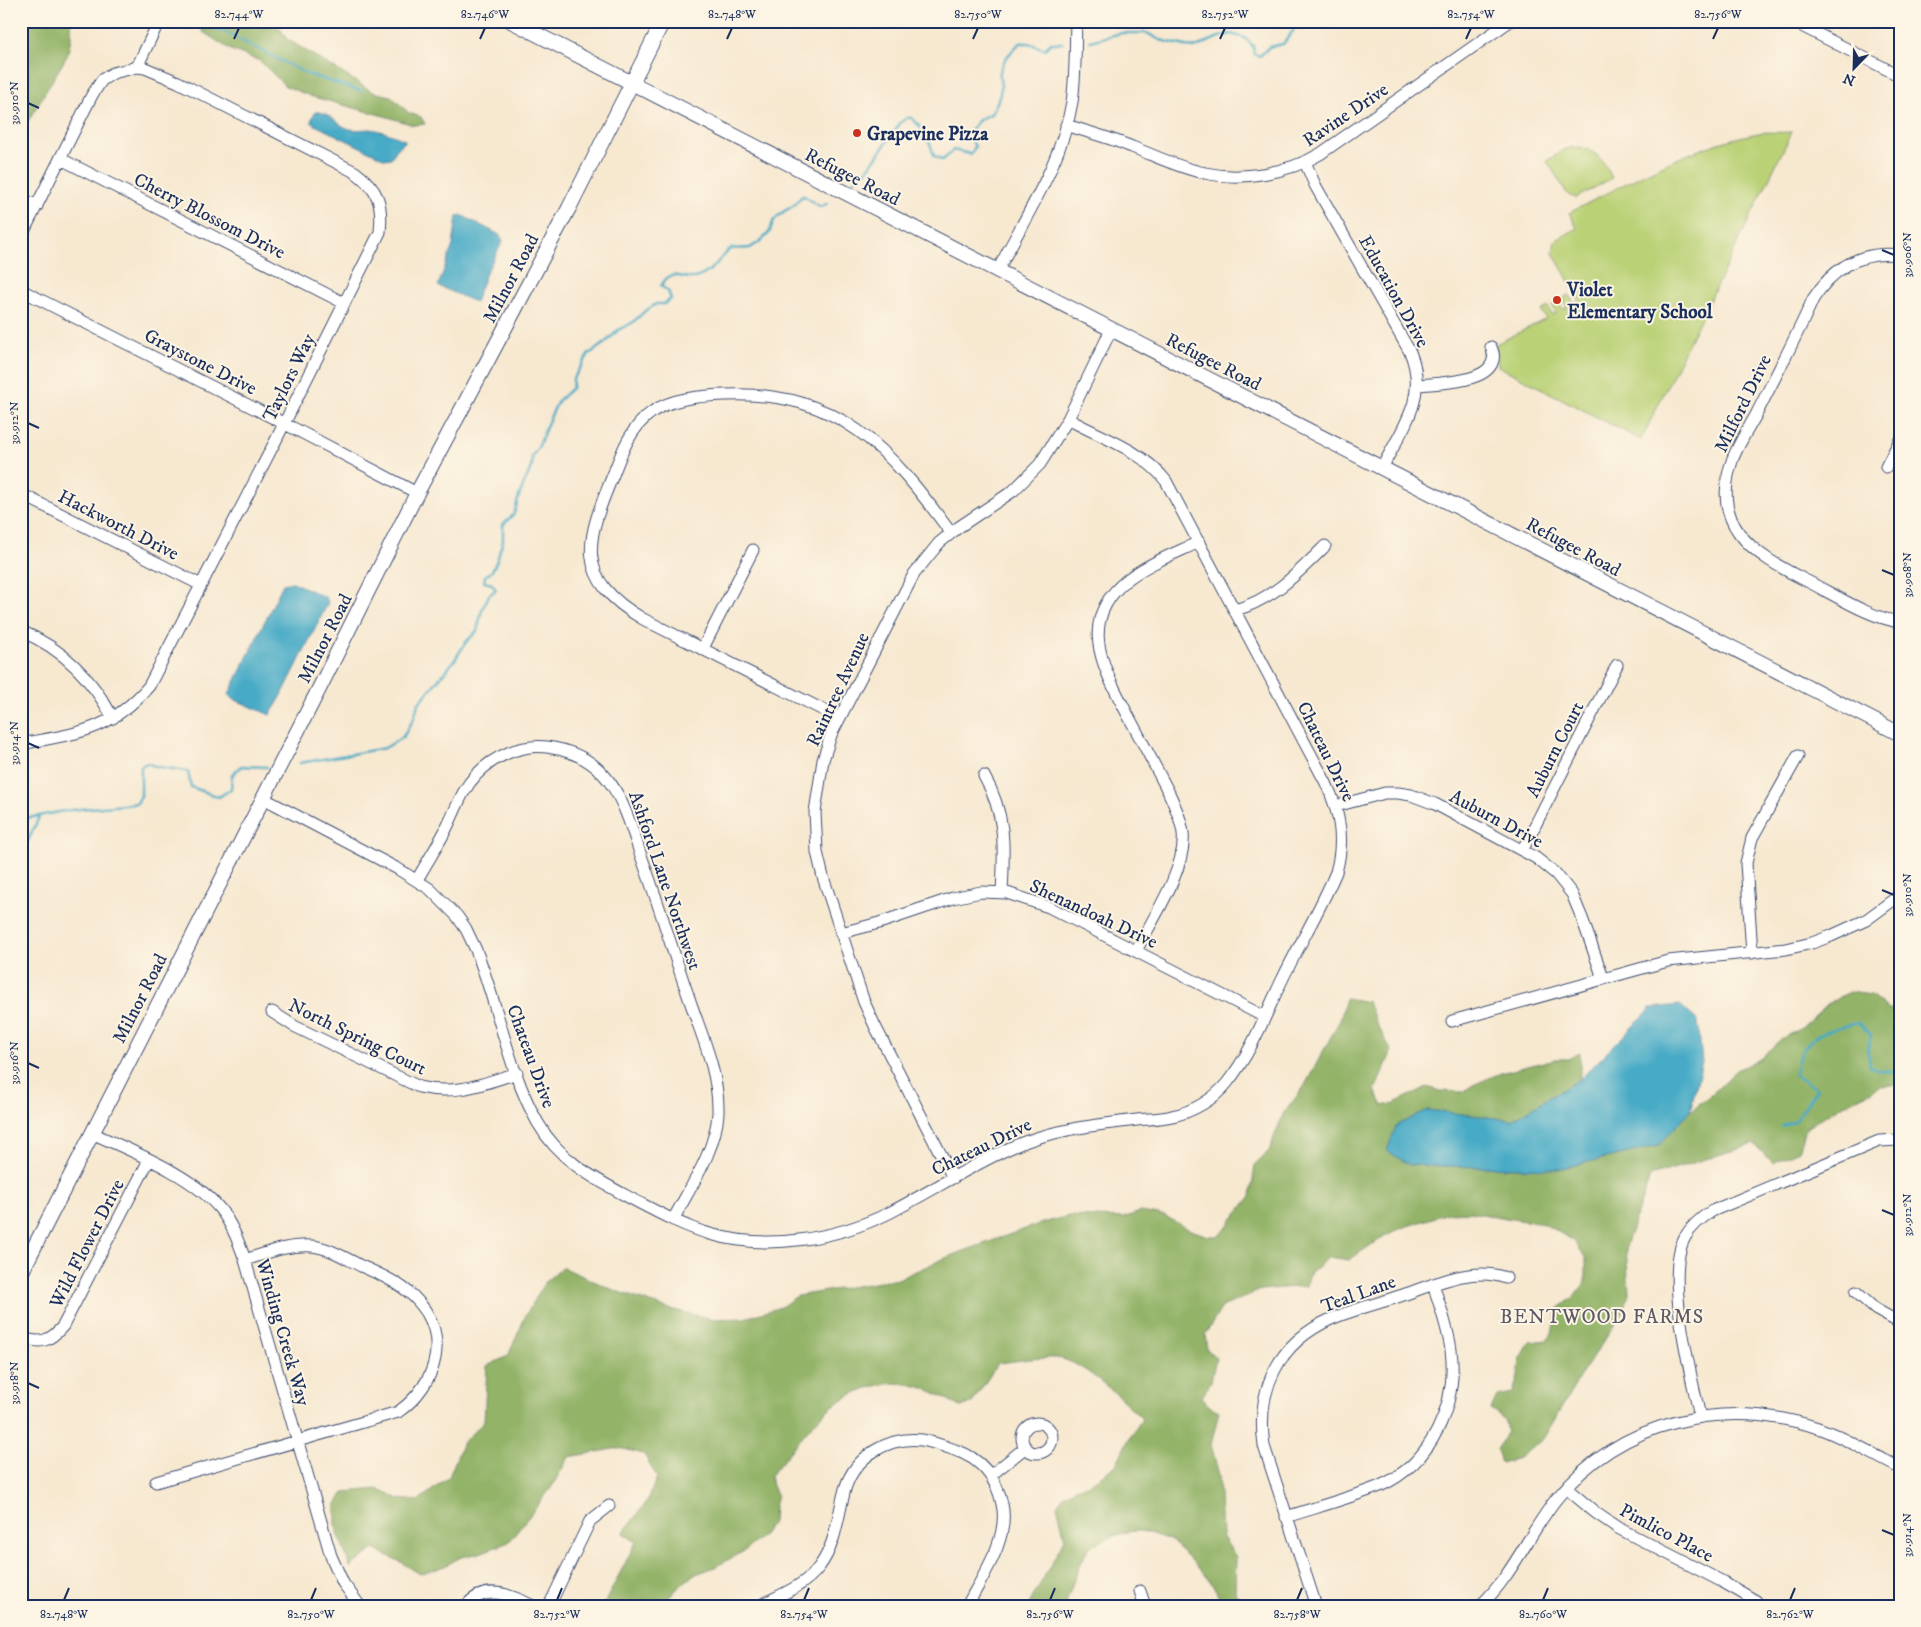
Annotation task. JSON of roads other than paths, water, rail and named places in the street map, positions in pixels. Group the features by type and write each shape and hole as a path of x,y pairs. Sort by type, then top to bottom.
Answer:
{"main road":[{"name":"Refugee Road","path":"510,21 1900,734"},
{"name":"Milnor Road","path":"21,1273 418,493 566,214 663,21"}],"street":[{"path":"21,237 102,80 113,73 137,67 159,21"},
{"path":"998,270 1052,165 1066,125 1072,102 1076,21"},
{"name":"Ravine Drive","path":"1066,125 1206,173 1228,175 1266,173 1305,162 1328,149 1510,21"},
{"path":"1792,21 1900,76"},
{"name":"Taylors Way","path":"21,744 84,732 113,718 136,700 148,686 285,424 380,232 380,204 368,182 355,172 178,82 145,68 137,67"},
{"name":"Cherry Blossom Drive","path":"61,159 344,303"},
{"name":"Education Drive","path":"1305,162 1315,185 1410,352 1418,376 1415,400 1407,422 1382,468"},
{"path":"21,198 37,206"},
{"name":"Milford Drive","path":"1900,255 1883,254 1858,260 1836,271 1822,285 1813,299 1737,448 1728,472 1727,498 1733,523 1739,534 1757,553 1779,567 1860,609 1884,619 1900,622"},
{"name":"Graystone Drive","path":"21,290 418,493"},
{"name":"Raintree Avenue","path":"953,1178 874,1026 864,1002 820,864 815,819 818,786 830,735 914,574 930,552 951,533 1023,482 1047,454 1068,419 1111,330"},
{"path":"1417,385 1457,382 1484,372 1493,362 1494,356 1491,347"},
{"path":"839,718 643,619 622,605 603,586 592,563 591,544 594,525 622,452 632,432 643,419 663,406 690,399 754,395 792,400 829,413 852,426 886,453 951,533"},
{"name":"Chateau Drive","path":"263,798 417,880 439,897 457,916 466,929 482,964 517,1073 537,1122 561,1153 592,1178 672,1220 710,1234 736,1240 768,1242 801,1239 839,1232 865,1224 1005,1150 1042,1136 1068,1130 1172,1116 1197,1107 1227,1083 1242,1061 1336,872 1342,846 1342,833 1336,806 1326,783 1166,481 1148,461 1122,445 1068,419"},
{"path":"1886,467 1900,440"},
{"name":"Hackworth Drive","path":"21,494 201,585"},
{"path":"1136,951 1176,872 1183,836 1177,811 1169,793 1106,674 1099,648 1098,635 1104,610 1119,588 1139,572 1199,542"},
{"path":"1235,610 1256,602 1278,589 1301,570 1324,546"},
{"path":"703,648 754,550"},
{"path":"21,631 50,646 73,664 102,697 113,718"},
{"name":"Auburn Court","path":"1523,850 1617,665"},
{"name":"Ashford Lane Northwest","path":"417,880 442,836 460,796 476,775 496,758 520,749 542,747 559,749 581,757 594,765 613,784 625,807 663,918 708,1052 717,1090 716,1127 709,1150 672,1220"},
{"path":"1752,953 1746,863 1748,850 1752,838 1798,756"},
{"path":"984,776 995,798 1002,821 1004,855 1002,893"},
{"name":"Auburn Drive","path":"1336,806 1385,793 1411,795 1435,804 1523,850 1547,866 1572,894 1603,978"},
{"name":"Shenandoah Drive","path":"841,933 879,923 953,898 981,892 1019,896 1048,907 1265,1017"},
{"path":"1452,1021 1668,961 1786,949 1831,936 1866,920 1900,896"},
{"name":"North Spring Court","path":"272,1012 294,1026 419,1087 431,1090 456,1091 517,1073"},
{"name":"Winding Creek Way","path":"92,1133 181,1177 211,1200 233,1230 246,1260 336,1568 343,1583 360,1606"},
{"path":"1700,1417 1678,1301 1676,1276 1679,1252 1684,1238 1700,1218 1712,1211 1879,1141 1900,1140"},
{"name":"Wild Flower Drive","path":"21,1337 32,1341 46,1341 63,1326 149,1160"},
{"path":"156,1482 398,1412 417,1396 431,1375 435,1362 435,1333 428,1314 412,1295 390,1280 334,1252 311,1246 295,1246 246,1260"},
{"name":"Teal Lane","path":"1316,1606 1266,1456 1262,1430 1262,1406 1265,1392 1282,1357 1300,1338 1320,1324 1344,1314 1433,1284 1479,1273 1506,1278"},
{"path":"1286,1517 1386,1482 1401,1473 1418,1458 1435,1435 1449,1400 1452,1362 1448,1336 1433,1284"},
{"path":"1856,1292 1875,1309 1900,1323"},
{"path":"1485,1604 1506,1577 1541,1521 1566,1488 1605,1454 1627,1441 1671,1423 1700,1417 1746,1414 1794,1421 1831,1434 1900,1468"},
{"path":"759,1606 801,1584 819,1568 831,1546 850,1476 866,1457 876,1450 899,1441 922,1440 970,1456 990,1475 1000,1495 1003,1508 1002,1533 998,1545 967,1606"},
{"path":"990,1475 1026,1447"},
{"name":"Pimlico Place","path":"1566,1488 1596,1513 1618,1528 1724,1582 1756,1601"},
{"path":"549,1606 590,1521 608,1506"},
{"path":"1140,1591 1145,1606"},
{"path":"466,1606 482,1595 502,1592 533,1606"}],"water":[{"path":"315,112 328,115 347,128 370,129 388,133 405,140 405,142 391,158 385,159 313,124 311,121"},
{"path":"461,215 500,235 503,241 486,273 475,302 438,286 453,245 457,216"},
{"path":"292,582 325,597 328,601 280,699 270,715 231,698 229,694 283,584"},
{"path":"1680,1005 1698,1021 1702,1062 1690,1111 1658,1146 1558,1169 1410,1165 1387,1151 1396,1126 1427,1110 1512,1120 1580,1079 1651,1008"}],"waterway":[{"path":"190,21 227,33 307,74 361,91"},
{"path":"1090,41 1121,33 1147,33 1160,40 1194,48 1231,34 1245,38 1253,46 1254,54 1260,56 1269,47 1283,44 1293,31 1295,21"},
{"path":"853,181 868,169 901,122 907,118 912,118 920,126 934,156 943,160 953,150 971,154 975,147 969,134 978,121 991,114 1000,95 1000,72 1008,56 1020,43 1028,43 1045,49 1051,43 1063,43"},
{"path":"300,763 385,748 403,737 414,718 418,704 454,661 466,642 477,631 482,610 489,595 496,590 492,584 484,582 485,576 492,571 497,560 503,540 503,525 514,514 519,496 532,465 532,456 538,448 558,401 572,388 573,379 589,354 605,343 618,330 632,323 645,311 656,304 664,304 671,299 668,291 661,286 669,277 698,277 712,269 730,249 750,248 761,241 769,233 774,220 793,206 801,197 804,196 821,207 828,203"},
{"path":"21,819 71,810 137,803 141,796 141,766 147,763 157,767 188,772 191,787 219,797 231,789 232,775 241,766 267,767"},
{"path":"21,850 28,841 39,817"},
{"path":"1782,1126 1795,1121 1817,1089 1795,1075 1802,1051 1808,1043 1824,1032 1858,1023 1871,1035 1868,1047 1870,1066 1882,1071 1900,1071"}],"place":[{"name":"Grapevine Pizza","path":"857,133"},
{"name":"Violet Elementary School","path":"1557,300"}],"district":[{"name":"BENTWOOD FARMS","path":"1602,1316"}]}
